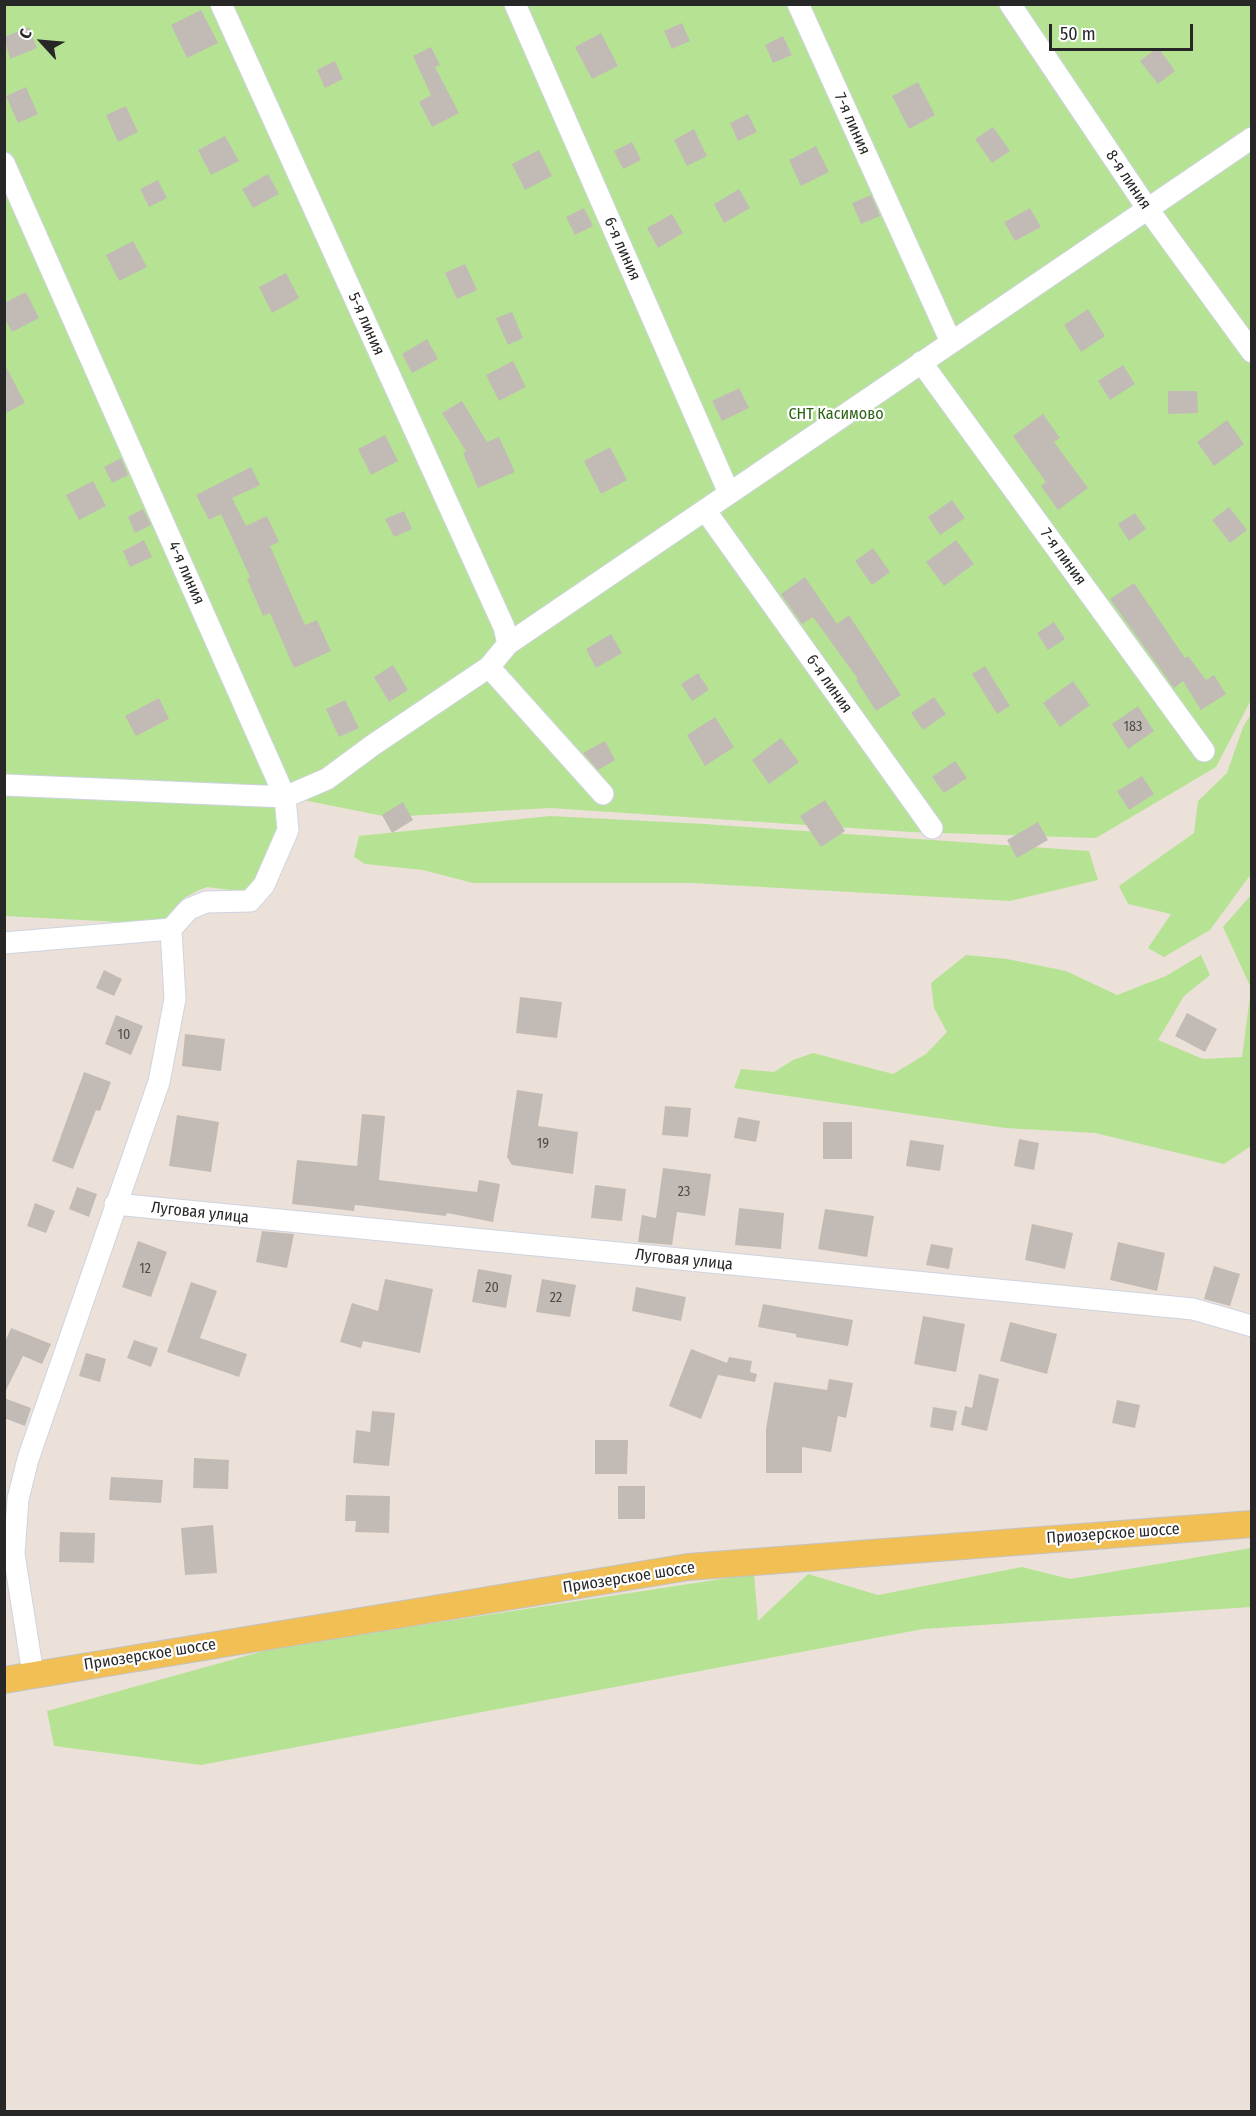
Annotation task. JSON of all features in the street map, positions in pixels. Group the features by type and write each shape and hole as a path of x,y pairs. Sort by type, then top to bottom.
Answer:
{"main road":[{"name":"Приозерское шоссе","path":"17,1677 688,1567 1251,1524"}],"street":[{"name":"5-я линия","path":"221,4 504,627 508,644"},
{"name":"6-я линия","path":"515,4 729,494"},
{"name":"7-я линия","path":"798,4 951,342"},
{"name":"8-я линия","path":"1010,4 1147,208 1251,352"},
{"path":"4,785 285,797 327,779 373,745 489,667 508,644 1251,138"},
{"name":"4-я линия","path":"4,164 285,797 288,830 264,885 250,901 206,902 189,909 171,929"},
{"name":"7-я линия","path":"921,363 1204,751"},
{"name":"6-я линия","path":"705,510 932,828"},
{"path":"489,667 603,794"},
{"path":"4,943 171,929 175,999 159,1082 28,1459 18,1499 14,1554 17,1677"},
{"name":"Луговая улица","path":"115,1204 1193,1309 1251,1326"}],"green space":[{"name":"СНТ Касимово","path":"5,5 1251,5 1252,698 1216,767 1096,838 911,832 550,808 388,817 298,799 281,830 260,881 246,892 207,887 184,898 172,914 158,924 5,916"},
{"path":"1251,714 1251,874 1210,930 1164,957 1148,948 1171,914 1128,904 1119,886 1194,833 1198,801 1227,773 1243,727"},
{"path":"550,816 705,824 1089,851 1098,880 1010,901 691,883 473,883 423,870 365,864 354,857 359,836"},
{"path":"1251,895 1251,988 1223,927"},
{"path":"966,955 1007,959 1066,971 1117,995 1166,976 1201,955 1210,975 1184,996 1158,1040 1203,1059 1242,1057 1251,989 1251,1146 1224,1164 1095,1133 1005,1128 734,1088 741,1069 774,1072 793,1060 813,1053 893,1074 926,1054 947,1032 934,1008 931,983"},
{"path":"1251,1548 1251,1607 923,1629 201,1765 54,1746 47,1711 278,1647 754,1574 758,1621 808,1574 878,1595 1022,1567 1070,1579"}],"building":[{"path":"201,10 218,43 187,58 171,25"},
{"path":"682,23 690,41 672,49 664,31"},
{"path":"29,27 37,48 10,59 4,37"},
{"path":"601,33 618,66 592,79 575,47"},
{"path":"783,36 792,55 773,63 765,45"},
{"path":"431,47 440,65 435,67 459,113 432,127 419,102 431,95 413,56"},
{"path":"1158,47 1175,71 1158,84 1140,61"},
{"path":"335,61 343,79 325,88 317,70"},
{"path":"918,82 935,115 909,129 892,96"},
{"path":"26,87 38,114 18,123 6,96"},
{"path":"126,106 138,132 118,142 106,115"},
{"path":"748,114 757,132 738,141 730,123"},
{"path":"993,127 1010,151 992,163 975,139"},
{"path":"694,129 707,156 687,166 674,140"},
{"path":"225,136 239,161 211,175 198,150"},
{"path":"632,142 641,160 623,169 614,151"},
{"path":"816,146 829,172 801,186 789,160"},
{"path":"539,150 552,176 525,190 512,164"},
{"path":"268,174 279,194 253,208 242,189"},
{"path":"158,180 167,198 149,207 140,189"},
{"path":"739,189 750,208 724,223 714,204"},
{"path":"871,195 880,216 861,224 852,203"},
{"path":"584,208 593,226 575,235 566,217"},
{"path":"1030,208 1041,227 1015,241 1004,222"},
{"path":"672,214 683,233 658,248 647,228"},
{"path":"133,241 147,267 119,281 106,255"},
{"path":"465,264 477,290 457,299 445,273"},
{"path":"286,273 299,298 272,313 259,287"},
{"path":"26,292 39,318 12,332 4,317 4,303"},
{"path":"1088,309 1105,336 1081,352 1064,325"},
{"path":"512,312 523,338 508,345 496,318"},
{"path":"427,339 438,359 412,373 402,354"},
{"path":"513,361 526,387 499,401 486,375"},
{"path":"4,363 25,403 4,414"},
{"path":"1123,365 1135,384 1110,400 1098,381"},
{"path":"739,388 749,408 722,421 712,401"},
{"path":"1168,391 1197,391 1198,413 1168,414"},
{"path":"462,401 487,442 499,437 515,472 478,488 463,453 466,451 442,413"},
{"path":"1043,414 1060,438 1054,442 1088,488 1058,510 1041,486 1046,482 1013,436"},
{"path":"1227,420 1244,444 1214,466 1197,442"},
{"path":"385,435 398,461 371,475 358,449"},
{"path":"610,447 627,480 601,494 584,461"},
{"path":"121,458 128,475 112,483 104,467"},
{"path":"251,467 260,485 232,498 246,526 267,516 279,542 270,546 305,625 317,620 331,651 294,668 270,613 263,616 247,579 250,577 221,514 209,520 196,495"},
{"path":"93,481 106,506 79,520 66,495"},
{"path":"952,500 965,518 940,535 928,517"},
{"path":"1229,507 1247,530 1230,543 1212,520"},
{"path":"143,509 151,525 135,533 128,517"},
{"path":"404,511 412,529 394,537 385,519"},
{"path":"1135,513 1146,529 1129,541 1118,524"},
{"path":"144,540 152,557 130,567 123,551"},
{"path":"956,540 974,564 944,586 926,562"},
{"path":"873,548 890,572 872,585 855,561"},
{"path":"805,577 837,624 849,615 901,695 876,711 856,680 858,679 813,617 802,624 781,594"},
{"path":"1134,583 1185,658 1188,656 1206,680 1214,675 1226,694 1201,710 1183,681 1174,688 1110,599"},
{"path":"1054,622 1065,639 1048,650 1037,633"},
{"path":"611,634 622,653 596,668 586,649"},
{"path":"393,665 408,690 389,702 374,677"},
{"path":"985,666 1010,706 997,714 972,674"},
{"path":"698,673 709,690 692,701 681,684"},
{"path":"1073,681 1090,705 1060,727 1043,703"},
{"path":"934,697 946,714 923,730 911,713"},
{"path":"159,698 169,719 136,736 125,716"},
{"path":"345,700 359,728 339,737 326,709"},
{"path":"1138,706 1154,731 1128,749 1112,724"},
{"path":"715,717 734,747 705,766 687,735"},
{"path":"781,738 799,762 769,784 752,760"},
{"path":"605,741 615,760 598,770 583,753"},
{"path":"955,761 967,778 944,793 932,777"},
{"path":"1142,776 1154,794 1129,810 1117,791"},
{"path":"825,800 845,831 821,847 800,816"},
{"path":"403,802 413,820 392,833 382,815"},
{"path":"1038,822 1048,840 1017,858 1007,840"},
{"path":"104,970 122,979 114,996 96,988"},
{"path":"520,997 562,1002 557,1038 516,1033"},
{"path":"1187,1013 1217,1029 1205,1052 1175,1036"},
{"path":"116,1015 143,1026 131,1055 105,1044"},
{"path":"185,1034 225,1039 221,1071 182,1066"},
{"path":"84,1072 111,1082 100,1111 96,1110 73,1169 52,1161"},
{"path":"517,1090 543,1094 538,1126 578,1132 573,1174 512,1165 507,1157"},
{"path":"665,1106 691,1108 688,1137 662,1135"},
{"path":"362,1114 385,1116 379,1180 477,1192 479,1180 500,1184 493,1222 447,1213 446,1216 355,1205 354,1211 292,1204 297,1160 357,1166"},
{"path":"177,1115 219,1122 211,1172 169,1166"},
{"path":"738,1117 760,1121 756,1142 734,1138"},
{"path":"823,1122 852,1122 852,1159 823,1159"},
{"path":"1019,1139 1039,1143 1034,1170 1014,1166"},
{"path":"910,1140 944,1145 940,1171 906,1166"},
{"path":"663,1168 711,1174 705,1216 677,1212 672,1245 638,1242 642,1215 656,1218"},
{"path":"595,1185 626,1189 622,1221 591,1218"},
{"path":"77,1187 97,1194 89,1217 69,1209"},
{"path":"35,1203 55,1211 46,1233 27,1226"},
{"path":"739,1208 784,1213 781,1249 735,1245"},
{"path":"825,1209 874,1216 867,1257 818,1249"},
{"path":"1032,1224 1073,1233 1065,1269 1025,1260"},
{"path":"262,1231 294,1234 287,1268 256,1262"},
{"path":"138,1241 167,1252 151,1297 122,1287"},
{"path":"1118,1242 1165,1253 1157,1291 1110,1280"},
{"path":"931,1244 953,1248 949,1269 926,1265"},
{"path":"1214,1266 1240,1274 1230,1306 1204,1299"},
{"path":"478,1269 512,1275 506,1308 472,1302"},
{"path":"385,1279 433,1289 420,1353 363,1341 361,1348 340,1342 352,1303 378,1311"},
{"path":"542,1279 576,1285 570,1317 536,1312"},
{"path":"191,1282 217,1291 200,1338 247,1354 239,1377 167,1352"},
{"path":"636,1287 686,1297 681,1321 632,1311"},
{"path":"763,1304 853,1320 848,1346 796,1337 796,1334 758,1327"},
{"path":"923,1316 965,1324 956,1372 914,1364"},
{"path":"1010,1322 1057,1334 1047,1374 1000,1361"},
{"path":"11,1328 51,1344 42,1364 23,1356 4,1394 4,1344"},
{"path":"134,1340 158,1348 151,1367 127,1358"},
{"path":"691,1349 727,1363 729,1357 752,1361 750,1372 757,1374 755,1382 718,1375 701,1419 669,1406"},
{"path":"86,1353 106,1359 100,1382 79,1376"},
{"path":"979,1374 999,1379 987,1431 961,1425 965,1406 972,1408"},
{"path":"829,1379 853,1383 846,1418 838,1416 831,1452 802,1447 802,1473 766,1473 766,1429 774,1382 827,1390"},
{"path":"4,1398 31,1408 25,1426 4,1418"},
{"path":"1117,1400 1140,1405 1135,1428 1112,1423"},
{"path":"933,1407 957,1411 953,1431 930,1427"},
{"path":"372,1411 395,1413 389,1466 353,1463 356,1430 370,1432"},
{"path":"595,1440 628,1440 627,1474 595,1474"},
{"path":"194,1458 229,1460 228,1489 193,1488"},
{"path":"111,1477 163,1480 161,1503 109,1500"},
{"path":"618,1486 645,1486 645,1519 618,1519"},
{"path":"346,1495 390,1496 389,1533 355,1532 356,1521 345,1521"},
{"path":"213,1525 217,1573 185,1575 181,1528"},
{"path":"60,1532 95,1533 94,1563 59,1562"}]}
